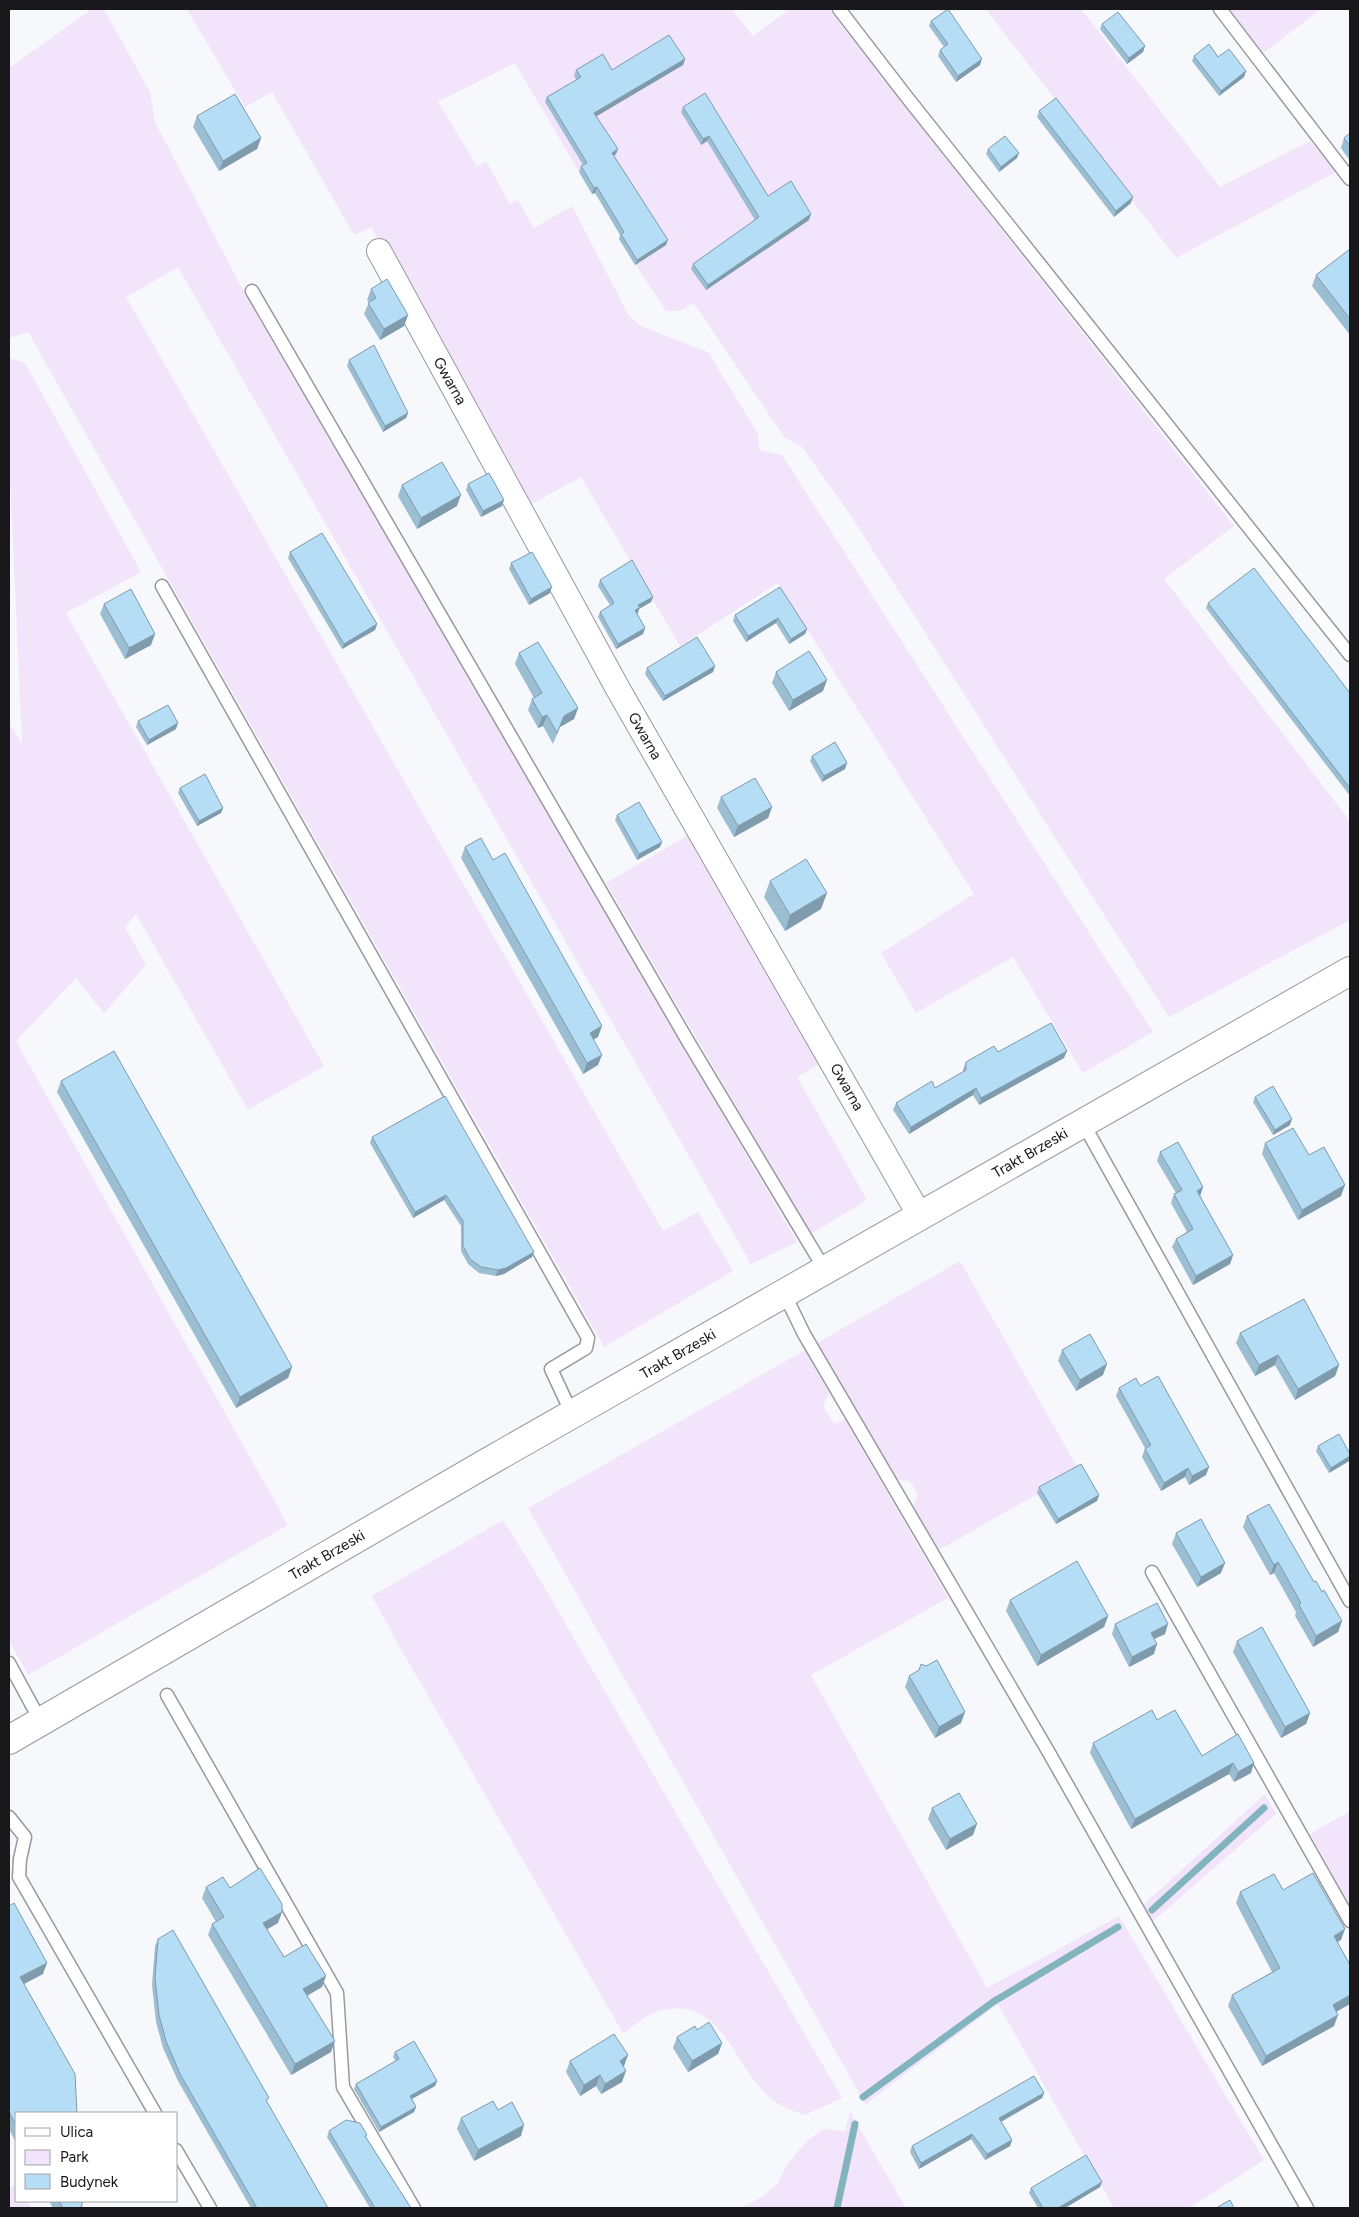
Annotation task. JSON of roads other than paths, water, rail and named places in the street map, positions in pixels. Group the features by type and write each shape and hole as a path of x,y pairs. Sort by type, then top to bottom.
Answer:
{"main road":[{"name":"Trakt Brzeski","path":"9,1740 572,1414 1350,971"}],"street":[{"name":"Gwarna","path":"379,251 618,689 920,1216"}],"lane":[{"path":"839,9 1350,655"},
{"path":"1220,9 1350,179"},
{"path":"252,291 689,1043 825,1270"},
{"path":"162,586 588,1338 586,1348 551,1369 572,1414"},
{"path":"1083,1123 1350,1601"},
{"path":"784,1293 804,1334 1048,1752 1307,2208"},
{"path":"1152,1572 1350,1921"},
{"path":"9,1663 41,1722"},
{"path":"167,1695 337,1993 343,2087 414,2208"},
{"path":"9,1817 25,1837 20,1859 19,1877 154,2112"},
{"path":"178,2153 210,2208"}],"waterway":[{"path":"1152,1910 1264,1808"},
{"path":"863,2097 993,2002 1118,1927"},
{"path":"837,2208 855,2124"}]}
